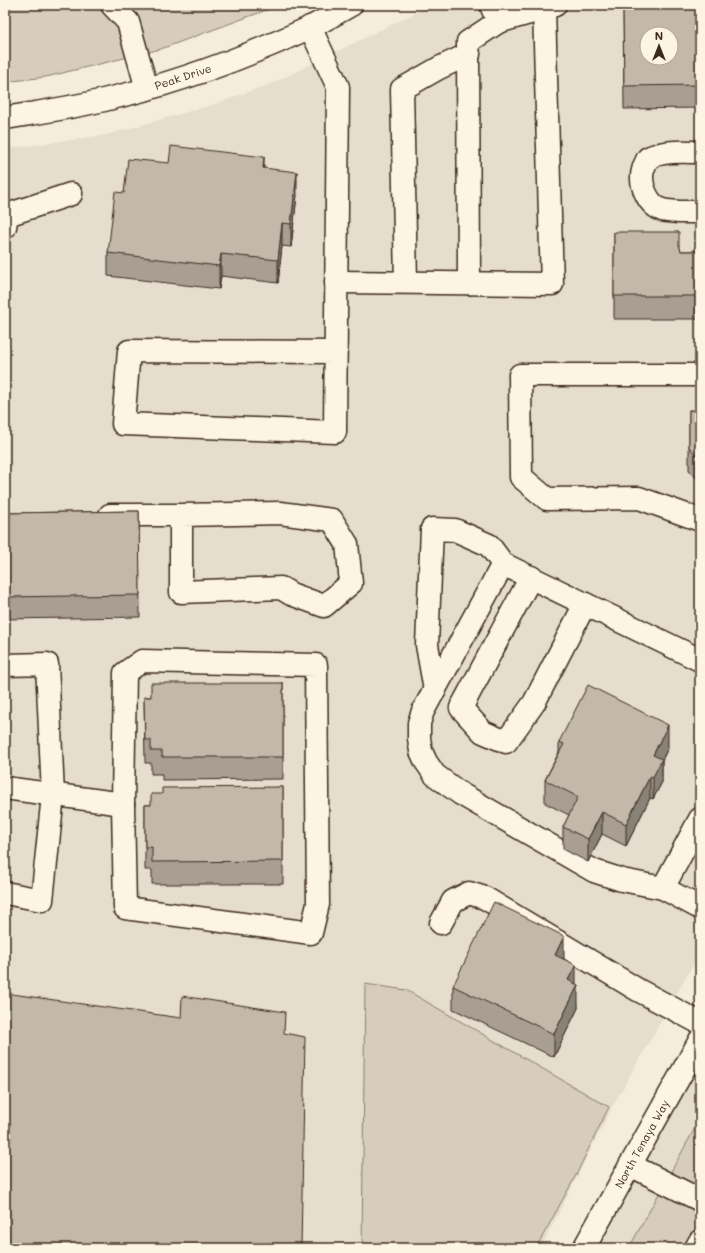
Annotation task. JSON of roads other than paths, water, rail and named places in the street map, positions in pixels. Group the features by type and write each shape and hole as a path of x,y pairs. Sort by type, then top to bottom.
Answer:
{"street":[{"path":"112,5 128,22 147,89"},
{"name":"Peak Drive","path":"5,118 91,103 147,89 207,70 310,27 352,5"},
{"path":"336,282 552,284 549,7 494,14 468,42 469,283"},
{"path":"310,27 338,86 336,352 335,432 123,424 130,351 336,352"},
{"path":"406,282 402,89 439,68 469,54"},
{"path":"700,152 665,152 657,154 648,158 642,171 645,192 654,205 660,209 672,212 700,212"},
{"path":"5,227 7,215 71,194"},
{"path":"700,375 520,375 521,477 547,499 639,498 700,520"},
{"path":"93,514 181,515 280,513 332,520 347,544 351,583 324,606 291,594 281,588 181,592 181,515"},
{"path":"435,690 427,645 432,529 455,530 490,545 503,564 700,660"},
{"path":"503,564 423,711 419,723 419,738 421,751 426,762 435,775 461,794 594,871 622,880 663,888 700,908"},
{"path":"531,577 461,708 483,732 506,742 534,703 585,604"},
{"path":"142,661 316,665 318,904 311,933 125,908 123,804 125,673 142,661"},
{"path":"5,665 47,664 53,794 42,900 5,893"},
{"path":"5,788 123,804"},
{"path":"663,888 700,819"},
{"path":"441,923 453,901 469,893 485,898 632,986 700,1024"},
{"name":"North Tenaya Way","path":"584,1248 700,1040"},
{"path":"630,1165 700,1200"},
{"path":"696,1248 700,1241"}]}
